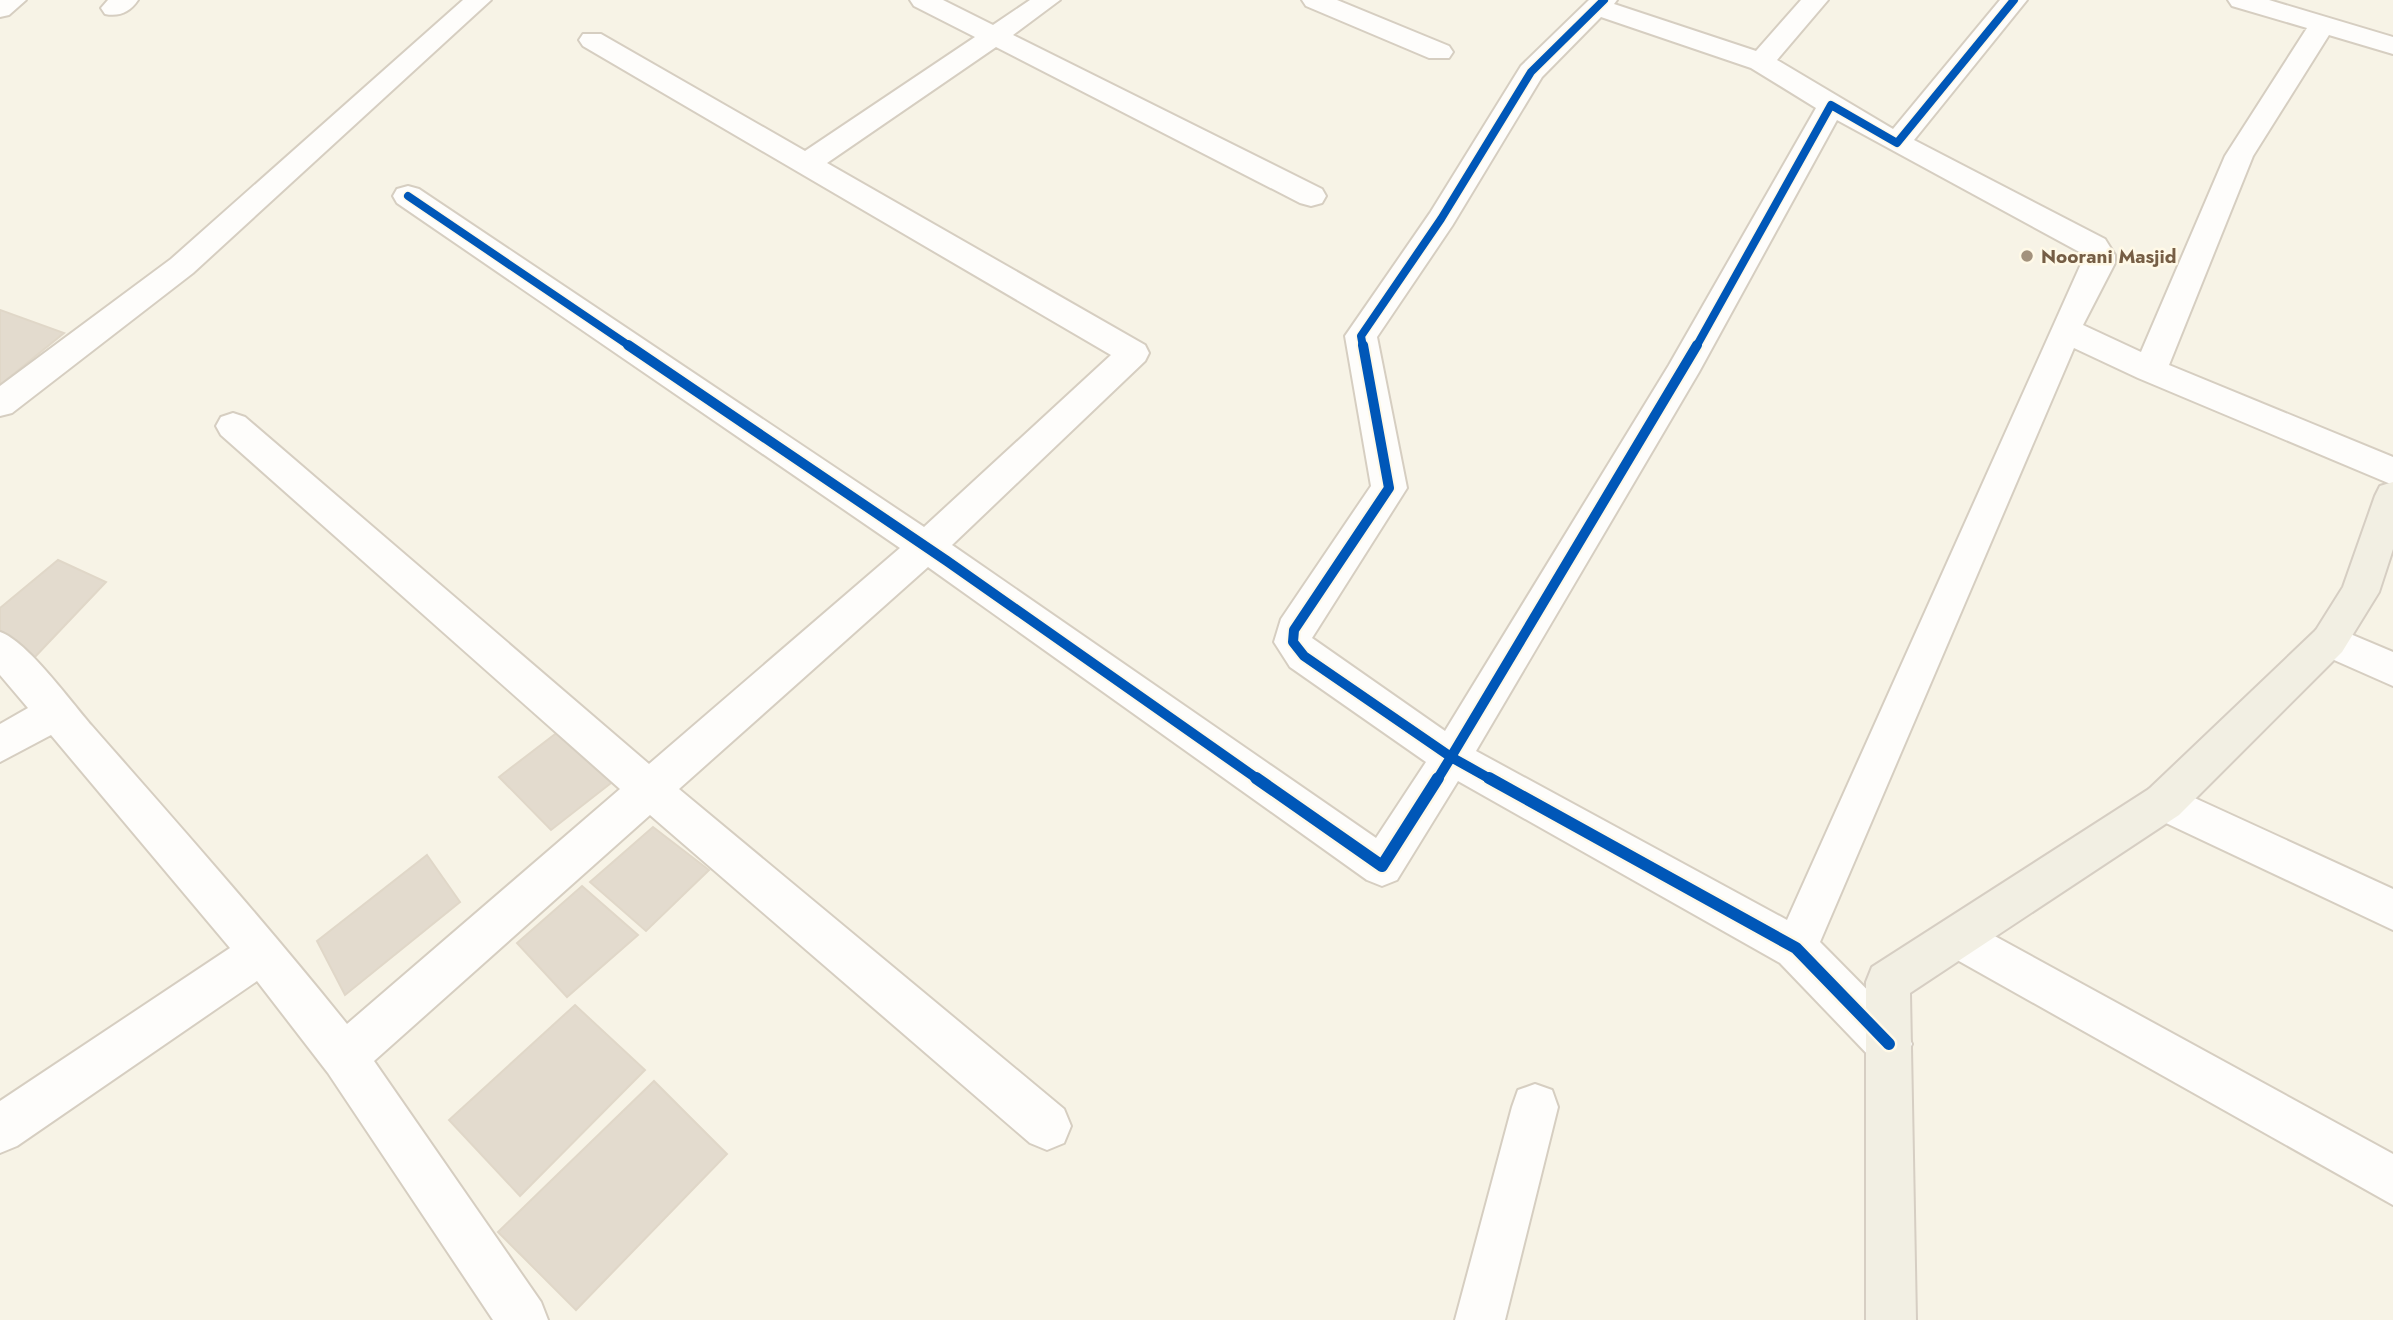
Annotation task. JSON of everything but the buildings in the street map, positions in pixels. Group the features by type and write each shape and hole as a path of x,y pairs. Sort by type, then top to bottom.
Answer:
{"main road":[{"path":"1891,1320 1888,982 2164,802 2329,641 2360,592 2393,496"}],"street":[{"path":"0,9 13,0"},
{"path":"0,404 182,266 478,0"},
{"path":"923,0 1311,196"},
{"path":"806,164 1046,0"},
{"path":"1315,0 1439,52"},
{"path":"1761,62 1815,0"},
{"path":"1897,143 2014,0"},
{"path":"2241,0 2393,46"},
{"path":"1796,948 2065,330 2099,263 2100,255 2094,246 1897,143 1761,62 1601,2 1531,72 1441,219 1361,336 1389,488 1294,630 1293,642 1304,656 1451,757 1796,948 1889,1044"},
{"path":"2150,370 2239,156 2322,26"},
{"path":"344,1056 926,547 1133,353 592,40"},
{"path":"408,197 926,547 1382,866 1451,757 1682,372 1830,105"},
{"path":"2065,330 2150,370 2393,472"},
{"path":"233,426 649,789 1047,1126"},
{"path":"2329,641 2393,670"},
{"path":"0,648 262,952 344,1056 523,1320"},
{"path":"0,744 56,712"},
{"path":"2164,802 2393,910"},
{"path":"1958,937 2393,1181"},
{"path":"0,1129 262,952"},
{"path":"1480,1320 1535,1107"}],"cycle path":[{"path":"1604,0 1531,72 1441,219 1361,336 1389,488 1294,630 1293,642 1304,656 1451,757 1682,372 1831,105 1897,143 2014,0"},
{"path":"408,196 947,561 1382,866 1451,757 1796,948 1889,1044"}],"place":[{"name":"Noorani Masjid","path":"2027,256"}]}
